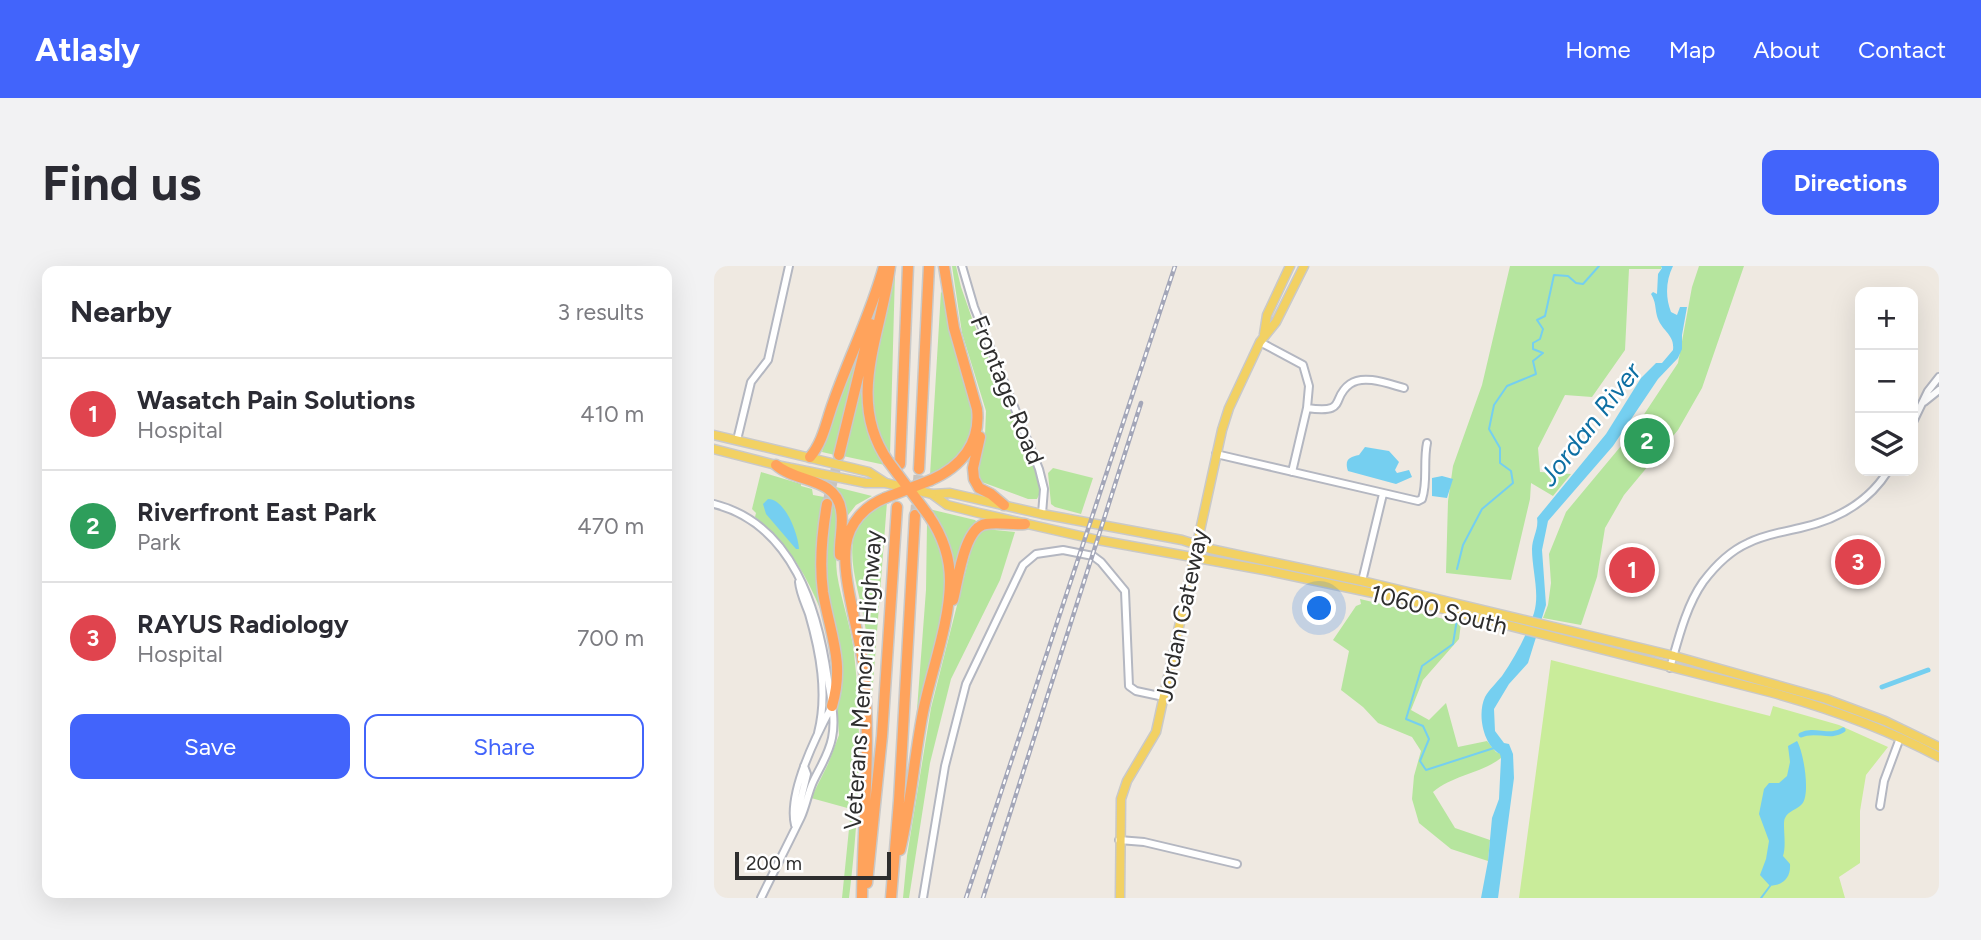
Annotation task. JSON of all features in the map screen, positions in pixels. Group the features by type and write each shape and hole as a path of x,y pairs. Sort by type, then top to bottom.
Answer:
{"highway":[{"path":"839,455 884,266"},
{"path":"890,266 868,375 866,396 873,433 888,461 929,516 944,545 950,579 948,601 922,715 907,820 893,878"},
{"path":"900,464 908,266"},
{"path":"919,469 929,266"},
{"path":"864,898 865,689 862,652 845,550 850,530 866,509 885,498 930,480 959,463 974,441 978,416 954,328 944,266"},
{"path":"810,457 820,444 832,404 879,286"},
{"path":"972,387 981,407 982,419 973,478 979,488 1004,505"},
{"path":"776,465 786,474 822,484 835,495 842,514 841,557 848,579"},
{"path":"827,505 822,540 822,577 839,669 832,706"},
{"name":"Veterans Memorial Highway","path":"864,898 882,736 897,507"},
{"name":"Veterans Memorial Highway","path":"891,898 915,515"},
{"path":"937,654 972,532 984,524 1025,524"}],"main road":[{"name":"Jordan Gateway","path":"1120,898 1119,812 1123,793 1154,737 1216,454 1229,408 1262,338 1267,315 1290,266"},
{"name":"Jordan Gateway","path":"1262,338 1276,322 1304,266"},
{"name":"10600 South","path":"714,435 869,472 886,482 932,494 950,493 1042,514 1182,540 1674,656 1826,699 1885,721 1939,747"},
{"name":"10600 South","path":"714,449 866,483 886,482"},
{"name":"10600 South","path":"932,494 947,505 1025,524 1416,602 1810,704 1900,738 1939,757"}],"street":[{"path":"737,440 751,382 763,368 769,355 789,266"},
{"name":"Frontage Road","path":"962,266 974,307 1039,469 1044,489 1042,514"},
{"path":"1262,338 1303,365 1309,386 1307,408 1292,472"},
{"path":"1918,413 1928,391 1939,377"},
{"path":"1307,408 1323,411 1333,408 1350,384 1359,381 1370,380 1404,388"},
{"path":"1924,402 1939,390"},
{"path":"1216,454 1418,502 1424,493 1424,457 1427,443"},
{"path":"1670,668 1688,613 1702,584 1731,553 1764,536 1822,523 1842,513 1860,503 1885,476"},
{"path":"1362,581 1383,494"},
{"path":"714,504 738,512 765,530 807,589 817,620 832,706 834,729 830,749 761,898"},
{"path":"923,898 945,765 966,684 1023,565 1031,556 1067,550 1099,560 1125,591 1129,686 1136,691 1164,697"},
{"path":"799,580 814,636 822,682 822,712 818,733"},
{"path":"795,825 793,815 804,766 832,706"},
{"path":"1880,806 1884,781 1900,738"},
{"path":"1119,840 1144,842 1237,864"}],"green space":[{"path":"952,266 956,266 974,324 1037,474 1041,491 1037,499 1028,499 979,481 977,465 985,435 986,411 962,333"},
{"path":"1510,266 1662,266 1661,269 1629,269 1625,350 1592,397 1565,395 1538,448 1540,472 1571,474 1553,496 1531,483 1530,499 1511,580 1446,573 1448,501 1453,466 1482,385"},
{"path":"1699,266 1744,266 1702,388 1678,430 1624,495 1605,528 1597,577 1581,625 1543,618 1551,583 1549,554 1566,512 1631,434 1678,363 1692,287"},
{"path":"893,272 890,456 875,423 871,394 874,359"},
{"path":"941,291 951,337 970,400 971,435 964,451 951,464 930,475"},
{"path":"864,336 835,455 822,452 836,404"},
{"path":"860,388 870,438 885,465 843,456"},
{"path":"1053,468 1093,478 1081,514 1051,504 1048,473"},
{"path":"761,472 801,484 812,489 813,495 824,497 819,517 819,583 816,584 821,611 794,559 755,517 756,513 752,509"},
{"path":"836,487 872,496 856,505 845,519"},
{"path":"833,500 837,518 837,574 853,642 857,683 857,806 849,898 842,898 851,809 811,798 839,735 837,707 843,672 824,564"},
{"path":"887,502 871,710 866,636 852,552 856,529 861,520 873,509"},
{"path":"929,509 978,523 956,582"},
{"path":"927,523 938,539 946,578 940,621 916,723 926,590"},
{"path":"985,529 1015,532 1000,580 951,679 930,763 909,898 903,898 907,856 931,708 973,542"},
{"path":"1360,599 1461,623 1459,639 1423,680 1411,710 1429,720 1446,703 1458,747 1487,741 1501,754 1501,758 1493,763 1433,792 1455,828 1490,840 1488,861 1451,849 1419,823 1412,799 1414,776 1421,751 1412,737 1378,723 1341,690 1349,651 1333,640 1356,606 1361,604"},
{"path":"1551,660 1770,716 1773,706 1839,725 1888,747 1866,775 1860,811 1860,863 1839,877 1845,898 1519,898"}],"water":[{"path":"1661,266 1673,266 1667,289 1671,312 1677,315 1680,307 1687,307 1682,349 1678,358 1658,379 1613,446 1548,521 1542,550 1546,605 1528,663 1509,684 1494,709 1495,731 1504,743 1509,744 1513,754 1514,778 1498,898 1481,898 1492,818 1499,799 1501,758 1489,744 1483,728 1483,704 1487,694 1516,654 1534,613 1536,589 1532,549 1537,518 1606,434 1641,378 1656,363 1662,363 1673,350 1672,340 1659,321 1651,294 1657,294"},
{"path":"1365,447 1389,451 1399,462 1395,470 1397,473 1409,470 1412,477 1396,484 1348,471 1349,459 1359,455"},
{"path":"1442,476 1453,479 1447,498 1432,496 1432,478"},
{"path":"768,499 774,500 785,511 796,534 799,549 796,549 766,514 763,504"},
{"path":"1797,741 1805,772 1805,799 1784,821 1783,856 1790,864 1788,877 1779,884 1770,886 1760,875 1769,841 1759,814 1764,789 1769,783 1779,783 1787,776 1790,762 1788,746"}],"waterway":[{"path":"1457,569 1463,545 1482,509 1513,483 1511,471 1500,463 1500,448 1489,429 1494,405 1507,386 1536,374 1533,361 1543,353 1533,349 1533,343 1540,339 1543,329 1537,320 1545,316 1554,275 1568,276 1576,283 1583,284 1599,266"},
{"path":"1457,619 1453,644 1422,666 1406,719 1423,726 1429,739 1420,761 1426,770 1494,748"},
{"path":"1882,687 1928,670"},
{"path":"1801,735 1833,734 1843,730"},
{"path":"1761,898 1770,886"}],"tunnel":[{"path":"827,504 839,456"},
{"path":"915,515 919,469"}],"railway":[{"path":"966,898 1175,266"},
{"path":"983,898 1141,403"}],"place":[{"name":"Riverfront East Park","path":"1647,441"},
{"name":"RAYUS Radiology","path":"1858,562"},
{"name":"Wasatch Pain Solutions","path":"1632,570"}],"water label":[{"name":"Jordan River","path":"1590,424"}]}
